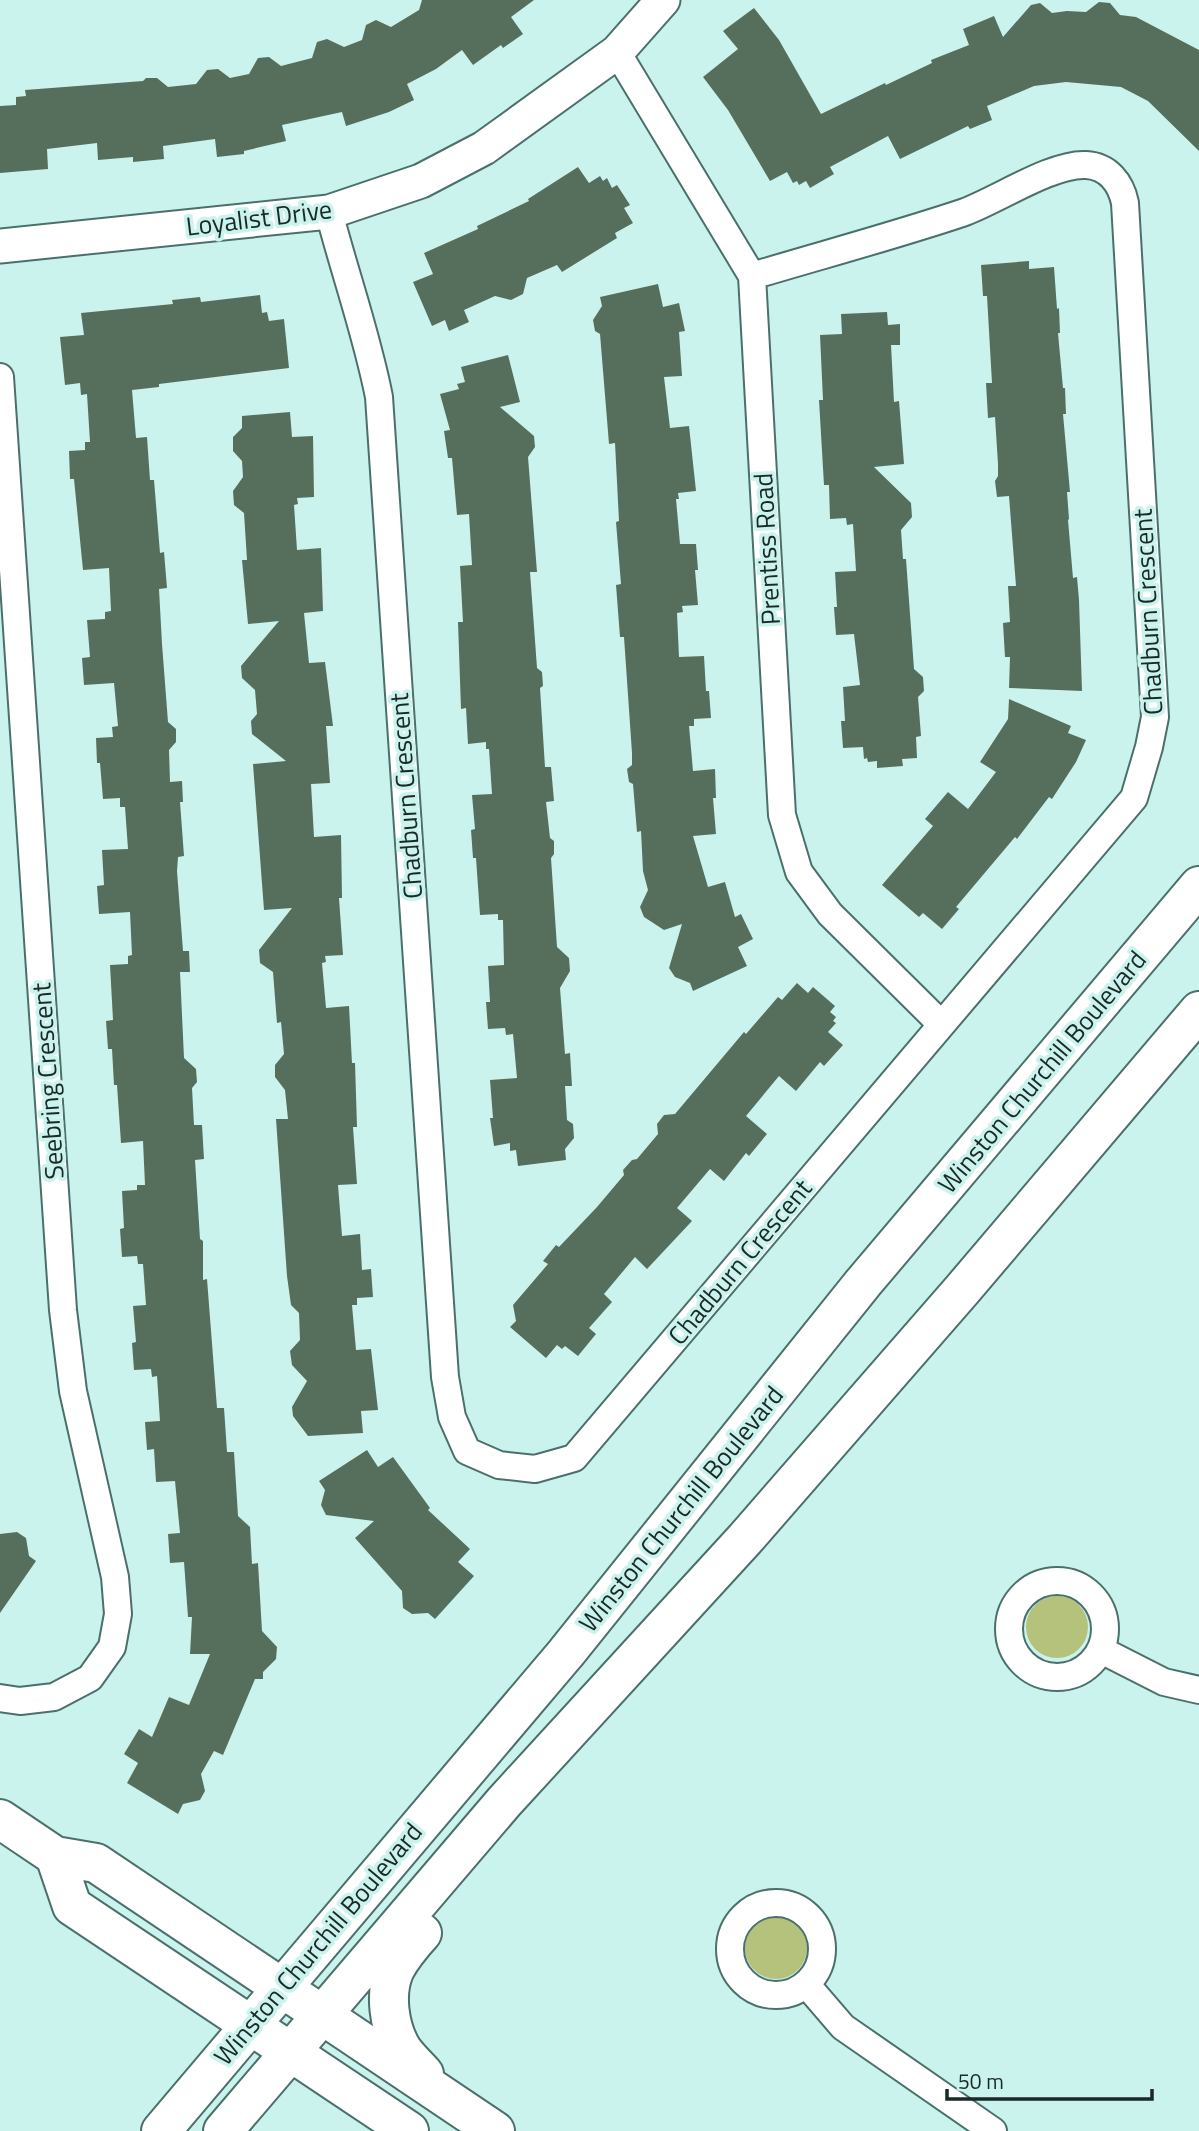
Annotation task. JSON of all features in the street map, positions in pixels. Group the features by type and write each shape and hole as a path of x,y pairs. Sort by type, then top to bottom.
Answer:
{"main road":[{"name":"Winston Churchill Boulevard","path":"161,2131 566,1653 863,1283 1199,886"},
{"name":"Winston Churchill Boulevard","path":"223,2131 504,1802 745,1539 962,1290 1199,1011"},
{"path":"504,1802 513,1828 413,1944 396,1968 390,1993 391,2019 403,2050 424,2073 507,2131"},
{"path":"0,1819 55,1856 96,1863 495,2131"},
{"path":"55,1856 72,1906 409,2131"}],"street":[{"name":"Loyalist Drive","path":"0,246 329,212 421,181 484,148 617,52 663,0"},
{"name":"Prentiss Road","path":"617,52 752,276 782,815 799,872 830,914 941,1024"},
{"name":"Chadburn Crescent","path":"329,212 372,361 379,397 445,1377 453,1417 467,1451 499,1465 536,1469 574,1458 1134,798 1150,747 1155,717 1123,193 1113,177 1096,167 1077,166 1049,173 964,212 752,276"},
{"name":"Seebring Crescent","path":"0,377 63,1310 73,1391 115,1577 118,1614 112,1647 90,1678 54,1697 20,1701 0,1698"},
{"path":"1101,1650 1164,1682 1199,1690"},
{"path":"806,1984 843,2027 993,2131"}],"green space":[{"path":"1057,1596 1069,1598 1079,1605 1086,1615 1086,1639 1079,1649 1069,1656 1057,1658 1045,1656 1035,1649 1028,1639 1026,1627 1028,1615 1035,1605 1045,1598"},
{"path":"776,1917 788,1919 798,1926 805,1936 805,1960 798,1970 788,1977 776,1979 764,1977 754,1970 747,1960 745,1948 747,1936 754,1926 764,1919"}],"building":[{"path":"422,0 534,0 511,17 523,34 503,48 501,45 473,65 462,50 436,69 407,84 414,100 389,112 346,126 342,112 282,125 286,141 244,151 244,154 217,157 215,139 163,146 164,159 133,162 133,157 98,160 97,143 47,149 48,169 0,173 0,106 16,105 16,97 26,96 25,90 143,81 146,78 157,78 168,87 196,84 207,70 218,69 230,78 249,74 258,58 269,57 281,66 312,58 317,42 327,39 344,47 362,40 366,25 376,20 391,27 419,10"},
{"path":"1099,2 1110,3 1120,15 1136,17 1199,50 1199,151 1148,101 1121,87 1066,82 1034,86 987,106 992,120 970,129 968,126 900,159 888,136 830,167 834,174 810,188 806,181 799,185 797,181 793,183 787,172 770,181 728,110 703,77 738,49 723,31 754,8 779,40 821,114 932,63 931,60 969,45 963,29 994,16 1003,37 1031,5 1040,3 1052,13 1086,12"},
{"path":"578,167 589,183 600,176 603,181 607,178 612,188 617,185 630,205 624,208 633,223 615,233 617,238 562,272 557,265 527,278 523,294 511,300 495,296 464,310 469,322 449,331 445,320 432,326 413,282 433,274 424,253 478,229 477,226 529,201 528,199"},
{"path":"1029,261 1029,269 1054,267 1065,388 1066,414 1063,414 1070,492 1067,492 1068,520 1073,578 1077,577 1079,600 1082,691 1009,688 1010,657 1005,657 1003,623 1010,622 1008,586 1016,586 1009,496 997,497 995,417 988,418 986,383 992,383 987,296 983,296 981,265"},
{"path":"658,284 663,307 679,303 685,331 679,332 682,376 664,377 670,428 689,426 696,491 678,493 679,499 676,499 680,544 696,544 698,570 695,570 698,605 682,606 683,612 677,613 679,657 704,656 711,718 694,719 694,726 689,726 693,771 715,769 716,798 713,798 716,834 693,836 708,887 725,882 735,917 741,914 753,939 738,947 747,966 693,991 690,983 675,977 669,968 682,924 664,930 644,917 640,907 648,890 643,871 641,831 637,832 633,784 629,782 627,769 632,765 632,753 624,637 620,637 616,585 621,584 616,522 619,521 615,443 609,444 600,334 595,331 593,320 602,306 600,297"},
{"path":"260,295 262,313 267,312 269,321 284,319 289,368 159,384 159,387 132,390 136,438 147,437 150,480 154,480 160,553 164,552 167,588 159,589 162,644 168,722 176,729 176,742 169,750 170,782 182,781 183,802 180,802 184,856 178,857 177,871 183,951 189,951 190,972 180,972 184,1058 196,1069 197,1082 192,1088 194,1125 202,1125 204,1159 195,1160 200,1239 203,1241 203,1280 207,1279 217,1408 224,1408 227,1452 234,1452 238,1516 250,1527 252,1564 258,1563 262,1631 277,1647 276,1659 263,1672 263,1679 255,1679 223,1755 214,1751 201,1774 205,1791 200,1800 183,1804 178,1814 127,1783 138,1763 124,1754 139,1729 152,1737 169,1697 189,1705 210,1654 190,1654 192,1617 188,1617 184,1562 170,1563 168,1534 180,1533 175,1481 156,1482 154,1449 147,1450 145,1422 160,1421 157,1376 152,1377 151,1369 134,1370 132,1343 136,1342 133,1306 146,1305 143,1264 138,1264 137,1256 122,1257 120,1229 124,1228 122,1191 137,1190 137,1185 145,1185 143,1141 121,1143 117,1085 114,1085 112,1049 108,1049 106,1021 113,1020 110,965 128,964 128,956 132,955 130,912 99,914 97,886 104,885 102,850 128,849 125,807 120,807 120,798 103,799 100,763 97,763 96,738 113,737 112,727 118,726 114,683 84,685 82,658 90,657 87,620 105,619 105,612 111,611 109,568 83,570 74,479 70,479 69,451 85,450 85,442 90,442 87,394 81,395 80,383 65,385 60,337 84,335 81,313 173,304 172,300 200,297 201,302"},
{"path":"887,312 888,325 900,324 900,345 891,345 894,402 899,401 904,464 874,467 911,503 912,517 901,530 903,559 906,559 914,669 923,677 924,691 918,697 921,736 916,737 917,758 902,759 903,766 877,768 877,761 868,762 867,758 864,759 863,747 843,748 843,687 860,685 854,634 836,635 835,572 856,571 853,524 847,525 846,518 830,519 829,485 824,485 819,400 823,400 820,335 842,334 841,314"},
{"path":"508,355 520,402 500,407 534,436 535,447 528,457 537,572 530,572 537,668 542,672 543,686 540,688 545,767 551,767 554,801 546,802 550,838 554,841 554,854 551,858 557,947 569,958 570,971 560,988 565,1054 570,1053 572,1086 565,1086 567,1120 573,1124 574,1138 565,1149 566,1160 518,1166 516,1150 510,1151 510,1143 494,1146 490,1118 493,1118 490,1080 517,1078 513,1034 506,1035 505,1028 488,1029 488,966 504,965 503,920 498,920 498,914 480,915 476,858 473,858 471,830 475,829 472,795 492,794 489,749 486,749 486,742 468,744 466,708 461,709 458,622 463,622 460,566 472,565 469,514 457,515 452,458 448,458 444,431 450,430 440,394 459,389 457,384 465,382 461,367"},
{"path":"290,412 292,437 313,436 314,497 297,498 298,504 294,505 297,550 321,548 323,611 304,613 309,663 325,662 333,726 326,726 330,783 311,784 314,837 341,835 342,898 339,898 343,955 325,956 326,962 322,963 326,1008 349,1006 352,1063 355,1063 357,1127 353,1127 357,1184 338,1185 342,1236 360,1234 362,1270 371,1269 373,1297 357,1298 357,1305 352,1305 356,1350 371,1349 378,1410 361,1411 363,1433 308,1436 293,1416 292,1407 307,1381 292,1365 290,1351 300,1340 299,1313 291,1305 287,1276 276,1119 288,1119 285,1090 275,1077 275,1065 284,1054 281,1022 277,1023 273,972 260,963 259,950 292,908 264,910 253,764 286,761 252,734 251,721 257,714 255,690 242,678 241,666 279,621 248,624 242,560 247,560 244,513 234,505 233,491 243,477 242,461 233,451 233,437 242,428 242,416"},
{"path":"1009,699 1071,726 1068,733 1086,740 1076,762 1052,799 1049,797 1017,839 1015,837 956,907 959,909 942,929 923,913 919,917 882,885 933,826 925,819 948,792 968,809 996,772 980,762 1008,719"},
{"path":"797,983 808,993 813,987 835,1006 830,1012 836,1017 833,1021 836,1023 828,1032 843,1045 824,1066 820,1062 796,1091 779,1076 746,1116 767,1134 749,1156 746,1153 724,1181 710,1169 677,1208 692,1221 647,1269 635,1257 604,1294 612,1302 589,1328 596,1334 578,1356 565,1346 562,1349 557,1345 546,1358 510,1327 516,1321 513,1305 548,1264 543,1261 556,1245 559,1247 597,1207 624,1175 623,1170 632,1160 637,1159 658,1134 657,1124 664,1115 675,1114 744,1032 746,1034 778,997 782,1000"},
{"path":"367,1450 378,1467 393,1457 430,1508 428,1510 470,1549 458,1562 474,1576 435,1619 428,1613 412,1614 403,1608 402,1591 355,1538 374,1521 326,1515 321,1505 325,1490 319,1481"},
{"path":"17,1532 26,1538 29,1556 36,1561 0,1613 0,1534"}]}
